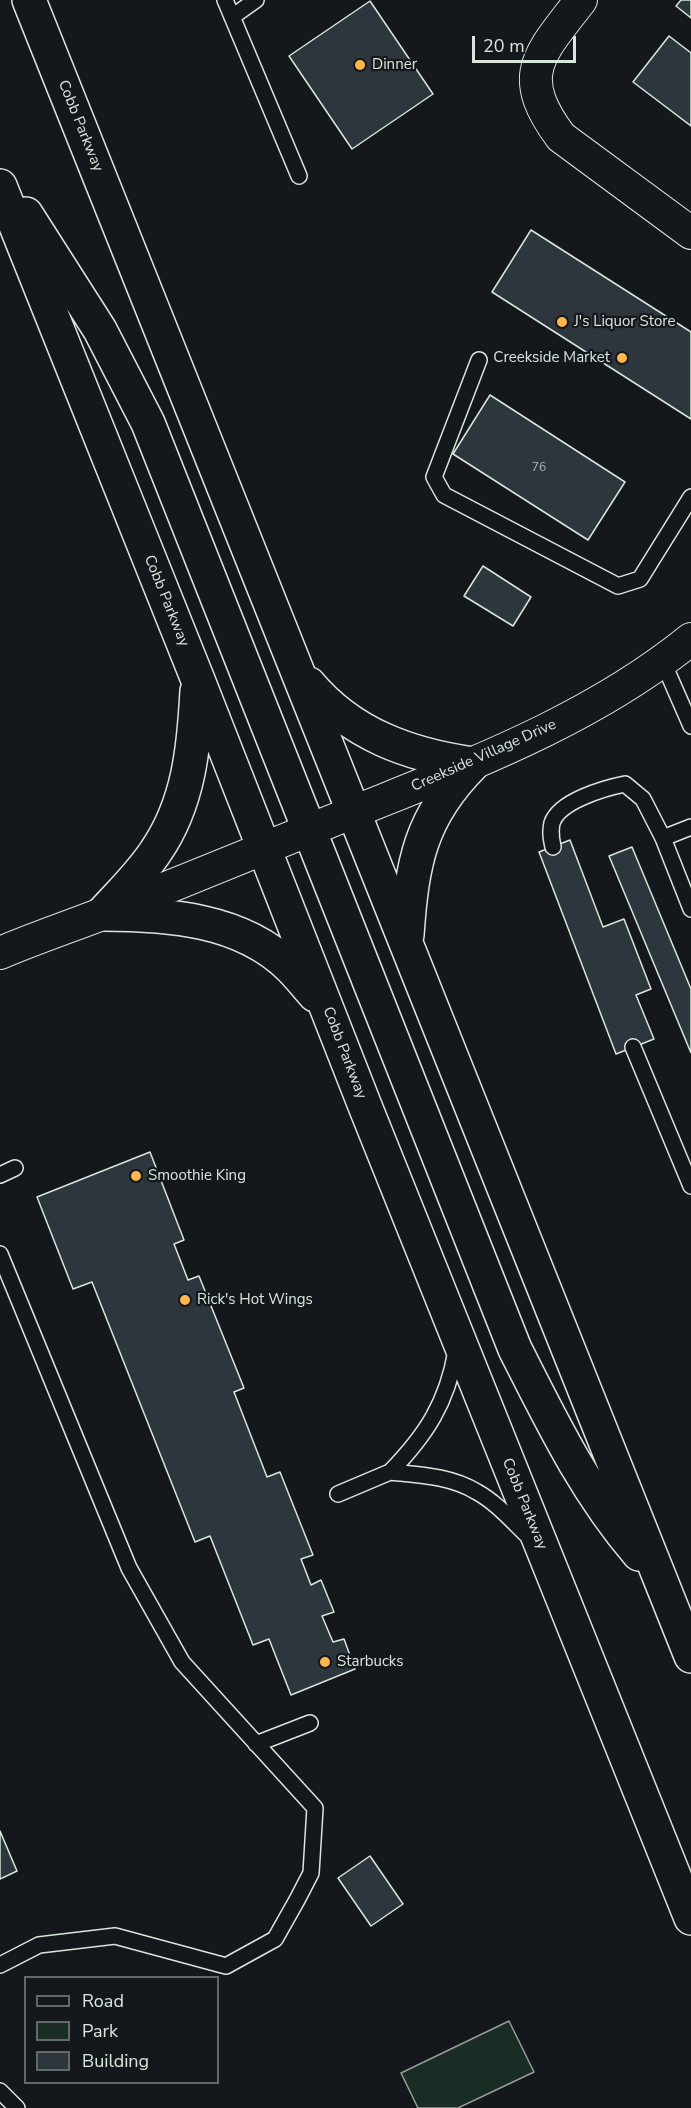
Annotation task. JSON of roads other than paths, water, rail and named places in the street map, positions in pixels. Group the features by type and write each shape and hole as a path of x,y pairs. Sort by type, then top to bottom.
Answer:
{"main road":[{"name":"Cobb Parkway","path":"29,0 691,1656"},
{"path":"0,177 100,330 148,423 515,1349 570,1457 595,1497 664,1590"},
{"name":"Cobb Parkway","path":"0,186 458,1340 691,1918"},
{"path":"298,671 326,704 349,722 371,734 442,760 473,764"},
{"path":"102,914 157,850 173,821 187,782 194,740 198,681"},
{"path":"407,943 413,872 428,828 440,802 452,784 473,764"},
{"path":"102,914 179,917 233,932 255,942 289,966 326,1008"}],"street":[{"path":"581,0 541,56 535,87 539,102 561,137 691,233"},
{"name":"Creekside Village Drive","path":"0,953 473,764 529,739 590,708 663,662 691,639"}],"lane":[{"path":"225,0 299,176"},
{"path":"232,17 256,0"},
{"path":"479,360 434,477 444,495 618,586 640,579 691,497"},
{"path":"663,662 691,726"},
{"path":"553,847 550,834 553,820 566,806 600,789 625,784 643,799 663,838 691,909"},
{"path":"663,838 691,827"},
{"path":"633,1047 691,1186"},
{"path":"0,1174 15,1168"},
{"path":"0,1254 129,1568 182,1662 315,1808 311,1873 275,1939 226,1966 115,1936 39,1945 0,1965"},
{"path":"338,1494 390,1472 422,1437 444,1398 453,1371 458,1340"},
{"path":"390,1472 432,1477 457,1483 477,1492 500,1509 543,1551"},
{"path":"664,1590 691,1630"},
{"path":"256,1744 310,1723"},
{"path":"0,2091 17,2108"}],"place":[{"name":"Dinner","path":"360,65"},
{"name":"J's Liquor Store","path":"562,322"},
{"name":"Creekside Market","path":"622,358"},
{"name":"Smoothie King","path":"136,1176"},
{"name":"Rick's Hot Wings","path":"185,1300"},
{"name":"Starbucks","path":"325,1662"}]}
